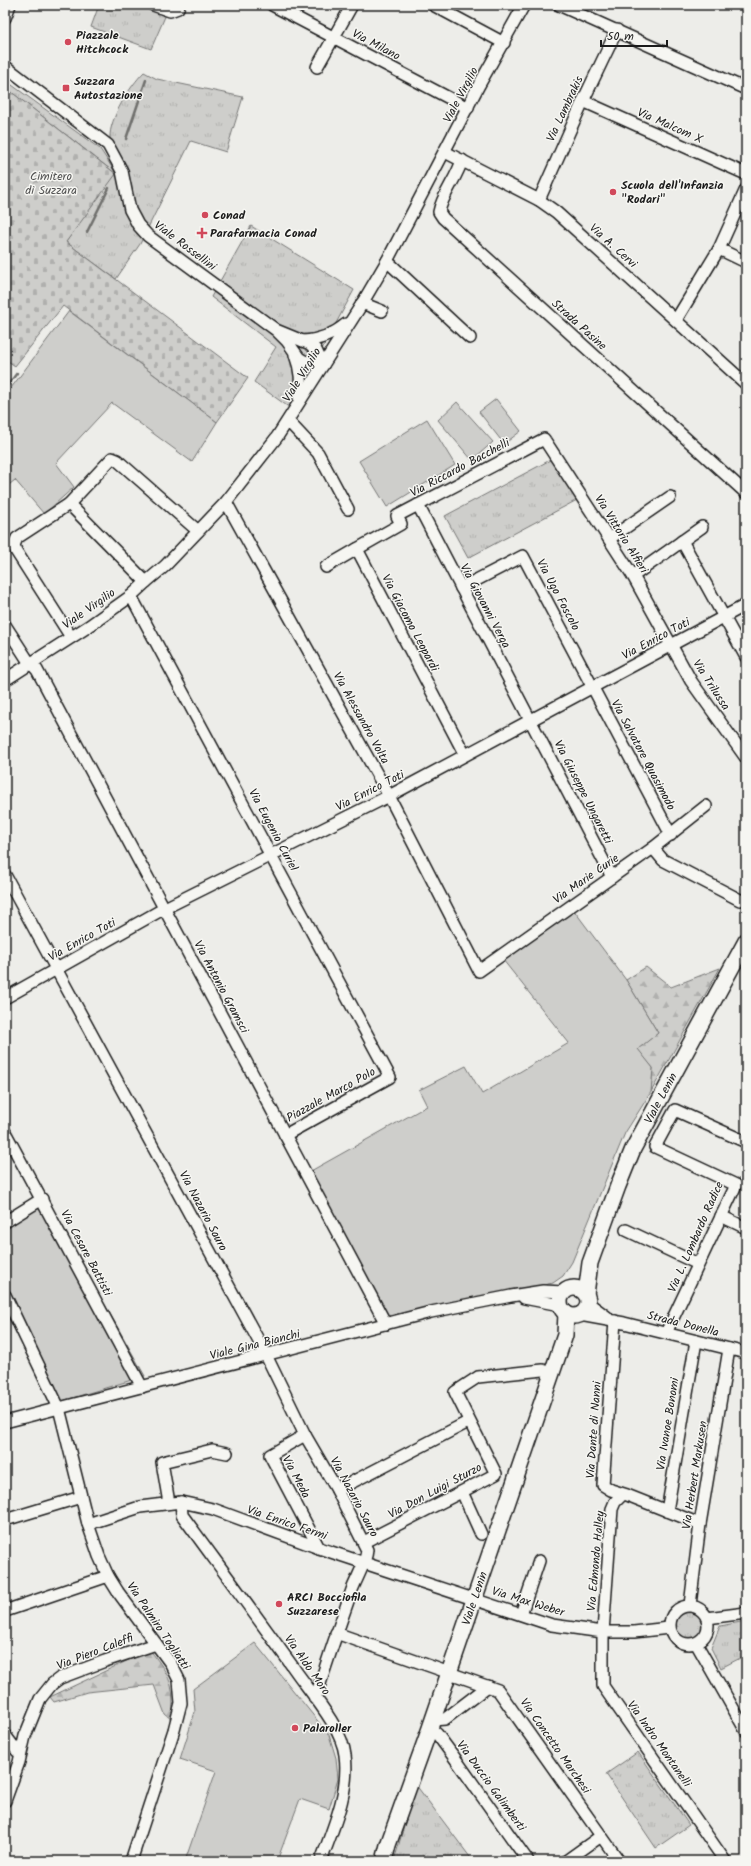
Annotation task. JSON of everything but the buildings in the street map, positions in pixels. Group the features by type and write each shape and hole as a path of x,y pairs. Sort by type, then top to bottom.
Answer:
{"main road":[{"name":"Viale Lenin","path":"384,1861 388,1845 475,1599 565,1335 574,1303 618,1186 634,1149 746,941"}],"street":[{"path":"5,18 10,5"},
{"path":"154,5 170,11 178,8 179,5"},
{"name":"Via Milano","path":"272,5 468,108"},
{"path":"317,68 352,5"},
{"path":"433,5 504,43"},
{"name":"Viale Virgilio","path":"5,680 72,637 131,596 226,502 288,421 354,317 387,261 524,5"},
{"path":"559,5 746,88"},
{"name":"Via Lambrakis","path":"539,200 583,101 617,30"},
{"name":"Viale Rossellini","path":"5,66 108,145 122,171 130,210 138,225 148,236 276,330"},
{"name":"Via Malcom X","path":"583,101 746,174"},
{"name":"Via A. Cervi","path":"446,152 539,200 556,212 746,384"},
{"name":"Strada Pasine","path":"462,160 454,181 441,204 440,212 443,218 746,493"},
{"path":"676,320 719,249 746,189"},
{"path":"719,249 746,262"},
{"path":"387,261 470,338"},
{"path":"362,303 382,311"},
{"path":"303,341 324,338 338,331 354,317"},
{"path":"276,330 310,344 316,350 323,366"},
{"path":"276,330 287,341 299,358 304,361 323,366"},
{"path":"293,350 299,364 302,386 297,406"},
{"path":"288,421 318,454 348,509"},
{"name":"Via Riccardo Bacchelli","path":"357,549 401,524 397,516 544,439"},
{"name":"Via Vittorio Alfieri","path":"544,439 633,576 671,644"},
{"path":"72,637 16,552 14,545 17,538 69,504 112,458 117,460 198,531"},
{"path":"609,539 670,497"},
{"name":"Via Alessandro Volta","path":"226,502 389,796 479,971"},
{"path":"69,504 146,582"},
{"name":"Via Giovanni Verga","path":"418,505 460,588 530,719"},
{"path":"633,576 702,527"},
{"path":"682,541 746,657"},
{"path":"326,567 357,549"},
{"name":"Via Giacomo Leopardi","path":"357,549 465,755"},
{"name":"Via Ugo Foscolo","path":"460,588 523,556 593,687"},
{"name":"Via Eugenio Curiel","path":"131,596 272,855 390,1077"},
{"name":"Via Enrico Toti","path":"5,998 165,908 389,796 530,719 746,605"},
{"name":"Via Antonio Gramsci","path":"5,625 30,663 37,670 386,1324"},
{"name":"Via Trilussa","path":"671,644 691,681 746,758"},
{"name":"Via Salvatore Quasimodo","path":"593,687 671,835"},
{"name":"Via Giuseppe Ungaretti","path":"530,719 612,877"},
{"name":"Via Marie Curie","path":"479,971 671,835 706,806"},
{"path":"653,848 663,860 740,900"},
{"name":"Via Nazario Sauro","path":"5,874 266,1355 305,1435 337,1490 364,1542 367,1550 364,1562"},
{"name":"Piazzale Marco Polo","path":"285,1135 390,1077"},
{"name":"Via L. Lombardo Radice","path":"666,1333 736,1184 655,1147 675,1110 746,1142"},
{"name":"Via Cesare Battisti","path":"5,1132 42,1198 142,1387"},
{"path":"5,1222 42,1198"},
{"path":"721,1216 746,1228"},
{"path":"626,1230 698,1264"},
{"name":"Viale Gina Bianchi","path":"5,1422 431,1312 512,1296 543,1292 574,1303"},
{"name":"Via Palmiro Togliatti","path":"5,1294 59,1408 88,1524 98,1556 108,1576 171,1664 179,1680 181,1703 174,1730 131,1861"},
{"name":"Strada Donella","path":"574,1303 615,1321 746,1353"},
{"name":"Via Dante di Nanni","path":"615,1321 602,1481 605,1487 622,1495 627,1495 700,1524"},
{"name":"Via Ivanoe Bonomi","path":"667,1511 696,1341"},
{"name":"Via Herbert Markusen","path":"690,1605 700,1524 730,1349"},
{"path":"337,1490 468,1422 455,1392 478,1377 543,1370"},
{"name":"Via Don Luigi Sturzo","path":"364,1542 496,1474 468,1422"},
{"name":"Via Meda","path":"305,1435 270,1455 319,1548"},
{"path":"169,1503 162,1462 212,1450 227,1453"},
{"path":"605,1487 613,1508"},
{"path":"462,1492 481,1534"},
{"name":"Via Edmondo Halley","path":"603,1632 613,1508 618,1498 622,1495"},
{"path":"5,1520 81,1497"},
{"name":"Via Enrico Fermi","path":"88,1524 140,1507 181,1502 213,1509 319,1548 475,1599"},
{"name":"Via Aldo Moro","path":"181,1502 182,1515 315,1699 337,1732 343,1744 346,1769 339,1809 321,1861"},
{"path":"521,1614 539,1561"},
{"path":"315,1699 336,1633 364,1562"},
{"path":"5,1611 108,1576"},
{"name":"Via Max Weber","path":"475,1599 559,1626 603,1632 634,1632 669,1628"},
{"path":"690,1605 700,1609 707,1618 708,1629 706,1635 696,1643 691,1644 679,1642 674,1638 669,1628 669,1622 674,1612 679,1608 690,1605"},
{"path":"707,1618 746,1613"},
{"name":"Via Indro Montanelli","path":"603,1632 603,1686 725,1861"},
{"name":"Via Concetto Marchesi","path":"336,1633 481,1685 488,1686 502,1693 619,1861"},
{"path":"696,1643 746,1731"},
{"name":"Via Piero Caleffi","path":"5,1801 19,1762 20,1753 40,1699 52,1684 60,1678 156,1644"},
{"path":"431,1724 445,1719 488,1686"},
{"name":"Via Duccio Galimberti","path":"431,1724 528,1861"},
{"path":"5,1735 20,1753"},
{"path":"566,1861 602,1836"}],"green space":[{"path":"99,5 170,5 151,49 91,27"},
{"path":"144,72 157,79 243,97 226,152 191,141 140,244 116,279 66,242 115,173 5,87 5,80 100,149 115,172 110,138 113,122 121,103 138,78"},
{"name":"Cimitero di Suzzara","path":"5,87 116,174 66,242 248,378 217,422 63,306 15,366 5,359"},
{"path":"251,226 354,290 290,408 254,382 276,347 211,297"},
{"path":"69,311 217,422 192,462 112,403 56,463 74,487 44,514 15,480 5,488 5,396"},
{"path":"496,399 521,431 504,444 479,412"},
{"path":"457,402 493,442 472,460 438,420"},
{"path":"427,419 455,465 387,507 359,461"},
{"path":"552,459 577,500 468,558 445,516"},
{"path":"573,909 626,980 658,1033 638,1049 653,1068 651,1092 625,1133 572,1262 563,1276 553,1283 386,1317 309,1172 427,1106 419,1090 466,1066 482,1094 569,1043 503,960"},
{"path":"646,967 671,987 720,968 651,1092 653,1068 637,1049 658,1033 626,980"},
{"path":"47,1202 145,1376 62,1401 5,1286 5,1228"},
{"path":"685,1610 691,1610 700,1614 704,1626 700,1638 691,1642 685,1642 676,1638 672,1629 672,1623 676,1614"},
{"path":"746,1621 746,1655 721,1668 711,1648 720,1626"},
{"path":"255,1643 329,1735 336,1758 338,1779 329,1809 300,1799 277,1861 185,1861 216,1771 180,1759 195,1712 193,1689"},
{"path":"150,1650 163,1668 170,1682 173,1699 172,1720 165,1714 154,1685 87,1692 54,1702 50,1697"},
{"path":"638,1752 689,1825 656,1848 606,1774"},
{"path":"416,1785 473,1861 394,1861"}],"waterway":[{"path":"126,139 146,80"},
{"path":"87,232 109,188"},
{"path":"5,389 17,373"}],"place":[{"name":"Piazzale Hitchcock","path":"68,42"},
{"name":"Suzzara Autostazione","path":"66,88"},
{"name":"Scuola dell'Infanzia \"Rodari\"","path":"613,192"},
{"name":"Conad","path":"205,215"},
{"name":"Parafarmacia Conad","path":"202,233"},
{"name":"ARCI Bocciofila Suzzarese","path":"279,1604"},
{"name":"Palaroller","path":"295,1728"}]}
